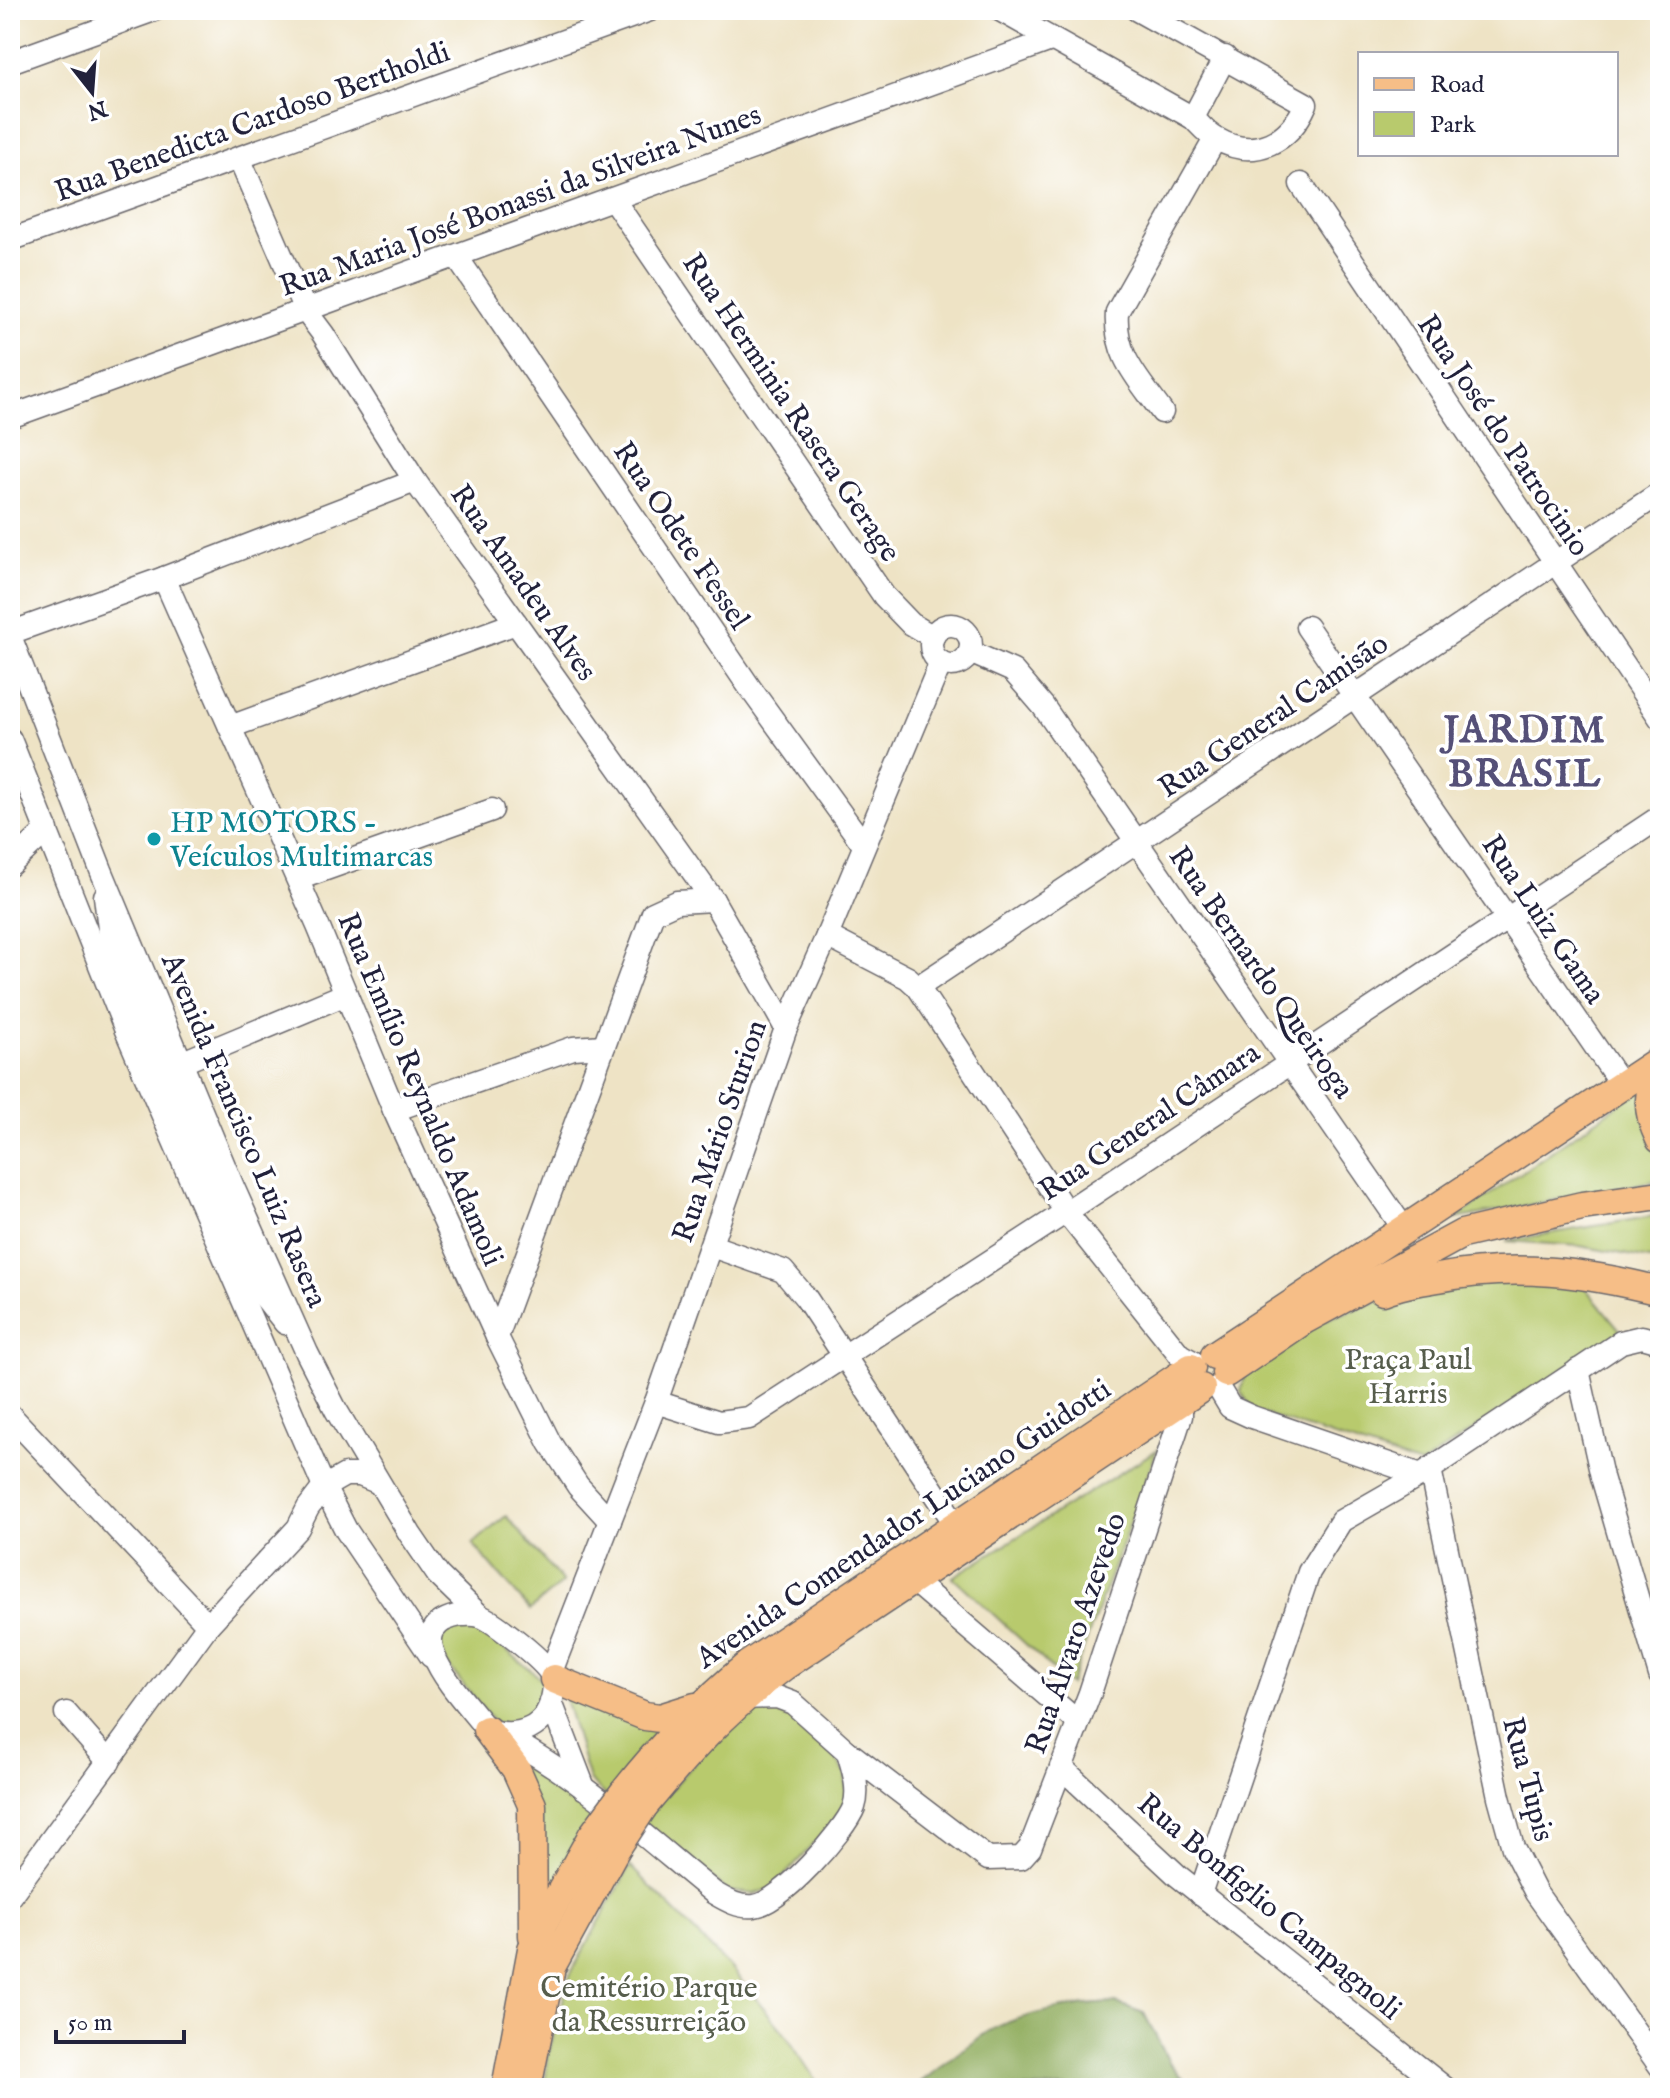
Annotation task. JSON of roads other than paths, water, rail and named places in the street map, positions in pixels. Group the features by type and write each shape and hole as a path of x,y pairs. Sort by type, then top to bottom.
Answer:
{"main road":[{"name":"Avenida Comendador Luciano Guidotti","path":"634,1799 742,1698 784,1666 1203,1377 1404,1229 1660,1062"},
{"path":"1660,1062 1649,1090 1650,1115 1660,1139"},
{"name":"Avenida Comendador Luciano Guidotti","path":"506,2088 532,1949 543,1924 634,1799 658,1749 700,1705 748,1665 956,1525 1203,1377 1462,1234 1582,1206 1660,1195"},
{"path":"1304,1320 1398,1285 1468,1272 1537,1269 1605,1277 1660,1291"},
{"path":"552,1684 645,1716 660,1718 700,1705"},
{"path":"493,1732 516,1769 532,1805 535,1912 532,1949"},
{"name":"Avenida Comendador Luciano Guidotti","path":"527,2088 551,1967 603,1843"}],"street":[{"path":"10,62 154,10"},
{"name":"Rua Benedicta Cardoso Bertholdi","path":"10,240 650,10"},
{"path":"1000,10 1193,118 1215,139 1239,148 1260,146 1282,138 1297,124 1306,104 1152,12"},
{"name":"Rua Maria José Bonassi da Silveira Nunes","path":"10,417 1051,40"},
{"path":"1193,118 1225,57"},
{"path":"1162,412 1122,355 1116,333 1117,312 1215,139"},
{"name":"Rua Amadeu Alves","path":"239,158 305,310 415,481 713,900 786,1028"},
{"name":"Rua José do Patrocinio","path":"1301,184 1660,718"},
{"name":"Rua Herminia Rasera Gerage","path":"613,199 884,596 911,624 933,637"},
{"name":"Rua Odete Fessel","path":"456,256 750,688 863,844"},
{"path":"10,634 415,481"},
{"name":"Rua General Camisão","path":"918,987 1660,493"},
{"name":"Rua Emílio Reynaldo Adamoli","path":"164,578 298,879 394,1110 497,1337 550,1443 578,1486 610,1521"},
{"path":"230,727 516,623"},
{"path":"942,627 962,628 970,639 970,652 960,663 941,662 932,651 933,637 942,627"},
{"name":"Rua Luiz Gama","path":"1307,627 1623,1087"},
{"name":"Avenida Francisco Luiz Rasera","path":"10,634 101,870 233,1187 307,1353 336,1410 377,1482 438,1575 480,1616 532,1655 552,1684"},
{"name":"Rua Bernardo Queiroga","path":"970,652 1013,671 1043,706 1404,1229"},
{"name":"Rua Mário Sturion","path":"493,1732 512,1735 529,1731 544,1719 569,1626 656,1402 786,1028 941,662"},
{"path":"10,739 125,1028 324,1487 346,1530 431,1656 493,1732 525,1747 584,1788 714,1893 736,1905 755,1907 787,1888 843,1827 855,1806 857,1789 848,1752 793,1703 777,1697 742,1698"},
{"path":"298,879 492,810"},
{"name":"Rua General Câmara","path":"656,1402 719,1422 749,1418 1066,1212 1660,817"},
{"path":"10,865 47,830"},
{"path":"101,870 110,937 216,1194 263,1295 307,1353"},
{"path":"497,1337 653,913 677,902 713,900"},
{"path":"827,936 908,978 918,987 1066,1212 1180,1355 1230,1407 1252,1417 1425,1472"},
{"path":"183,1062 346,994"},
{"path":"394,1110 573,1048 604,1046"},
{"path":"712,1246 783,1271 806,1298 956,1525"},
{"path":"1200,1894 1309,1572 1341,1521 1425,1472 1621,1342 1651,1340"},
{"path":"1578,1370 1602,1477 1660,1675"},
{"name":"Rua Álvaro Azevedo","path":"848,1752 988,1859 1021,1858 1030,1848 1078,1722 1181,1416 1203,1377"},
{"path":"10,1415 208,1625"},
{"name":"Rua Tupis","path":"1425,1472 1513,1848 1536,1893 1660,2066"},
{"path":"10,1896 208,1625 298,1528 324,1487 345,1475 360,1475 377,1482"},
{"path":"298,1528 330,1523 346,1530"},
{"path":"912,1580 1078,1722"},
{"path":"431,1656 430,1637 436,1624 445,1618 461,1615 480,1616"},
{"name":"Rua Mário Sturion","path":"532,1655 549,1647 569,1626"},
{"path":"784,1666 787,1691 793,1703"},
{"path":"552,1684 584,1788"},
{"path":"66,1713 109,1762"},
{"name":"Rua Bonfiglio Campagnoli","path":"1061,1767 1200,1894 1445,2088"}],"place":[{"name":"HP MOTORS - Veículos Multimarcas","path":"154,839"}],"district":[{"name":"JARDIM BRASIL","path":"1525,751"}],"park label":[{"name":"Praça Paul Harris","path":"1408,1376"},
{"name":"Cemitério Parque da Ressurreição","path":"649,2004"}]}
